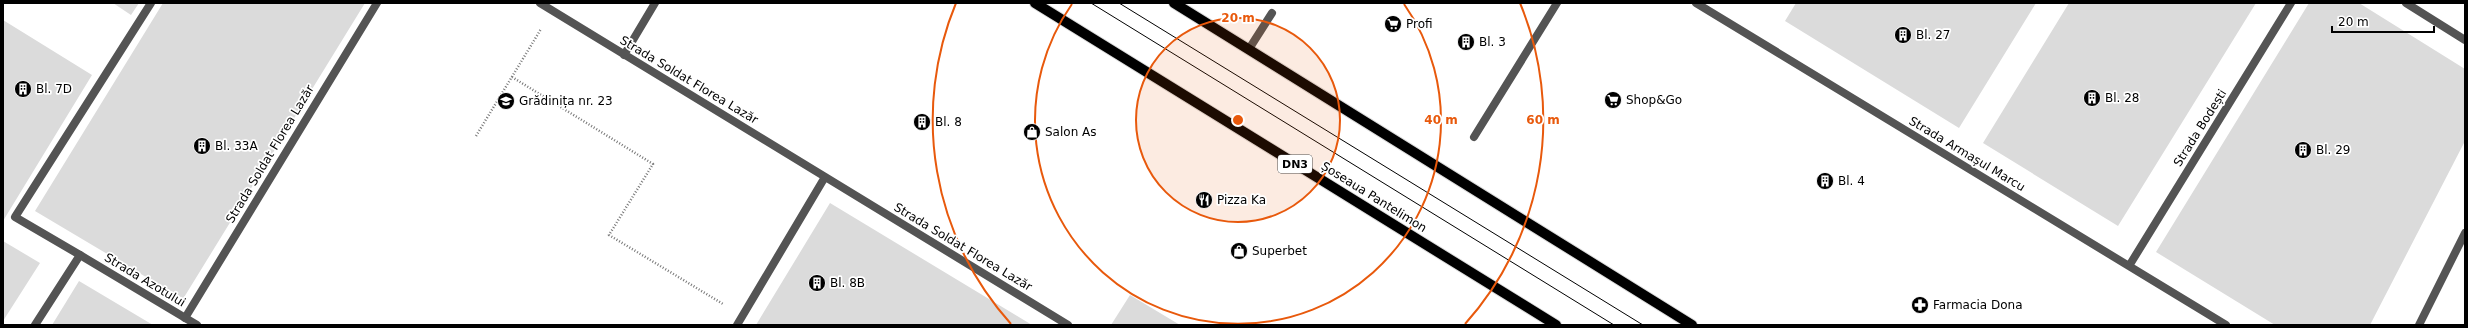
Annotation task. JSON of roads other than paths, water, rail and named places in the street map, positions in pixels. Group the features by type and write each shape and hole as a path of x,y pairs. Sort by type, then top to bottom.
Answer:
{"main road":[{"name":"Șoseaua Pantelimon","path":"1035,3 1556,325"},
{"path":"1174,3 1692,325"}],"street":[{"name":"Strada Azotului","path":"151,3 15,217 197,325"},
{"name":"Strada Soldat Florea Lazăr","path":"184,318 377,3"},
{"name":"Strada Soldat Florea Lazăr","path":"540,3 1068,325"},
{"path":"624,55 655,3"},
{"path":"1474,137 1557,3"},
{"name":"Strada Armașul Marcu","path":"1696,3 2226,325"},
{"name":"Strada Bodești","path":"2129,266 2291,3"},
{"path":"2406,3 2465,40"},
{"path":"1249,50 1272,13"},
{"path":"737,325 825,177"},
{"path":"2419,325 2465,233"},
{"path":"35,325 80,255"}],"tram line":[{"path":"1091,3 1614,325"},
{"path":"1119,3 1643,325"}],"place":[{"name":"Profi","path":"1393,24"},
{"name":"Bl. 27","path":"1903,35"},
{"name":"Bl. 3","path":"1466,42"},
{"name":"Bl. 7D","path":"23,89"},
{"name":"Bl. 28","path":"2092,98"},
{"name":"Shop&Go","path":"1613,100"},
{"name":"Grădinița nr. 23","path":"506,101"},
{"name":"Bl. 8","path":"922,122"},
{"name":"Salon As","path":"1032,132"},
{"name":"Bl. 33A","path":"202,146"},
{"name":"Bl. 29","path":"2303,150"},
{"name":"Bl. 4","path":"1825,181"},
{"name":"Pizza Ka","path":"1204,200"},
{"name":"Superbet","path":"1239,251"},
{"name":"Bl. 8B","path":"817,283"},
{"name":"Farmacia Dona","path":"1920,305"}]}
